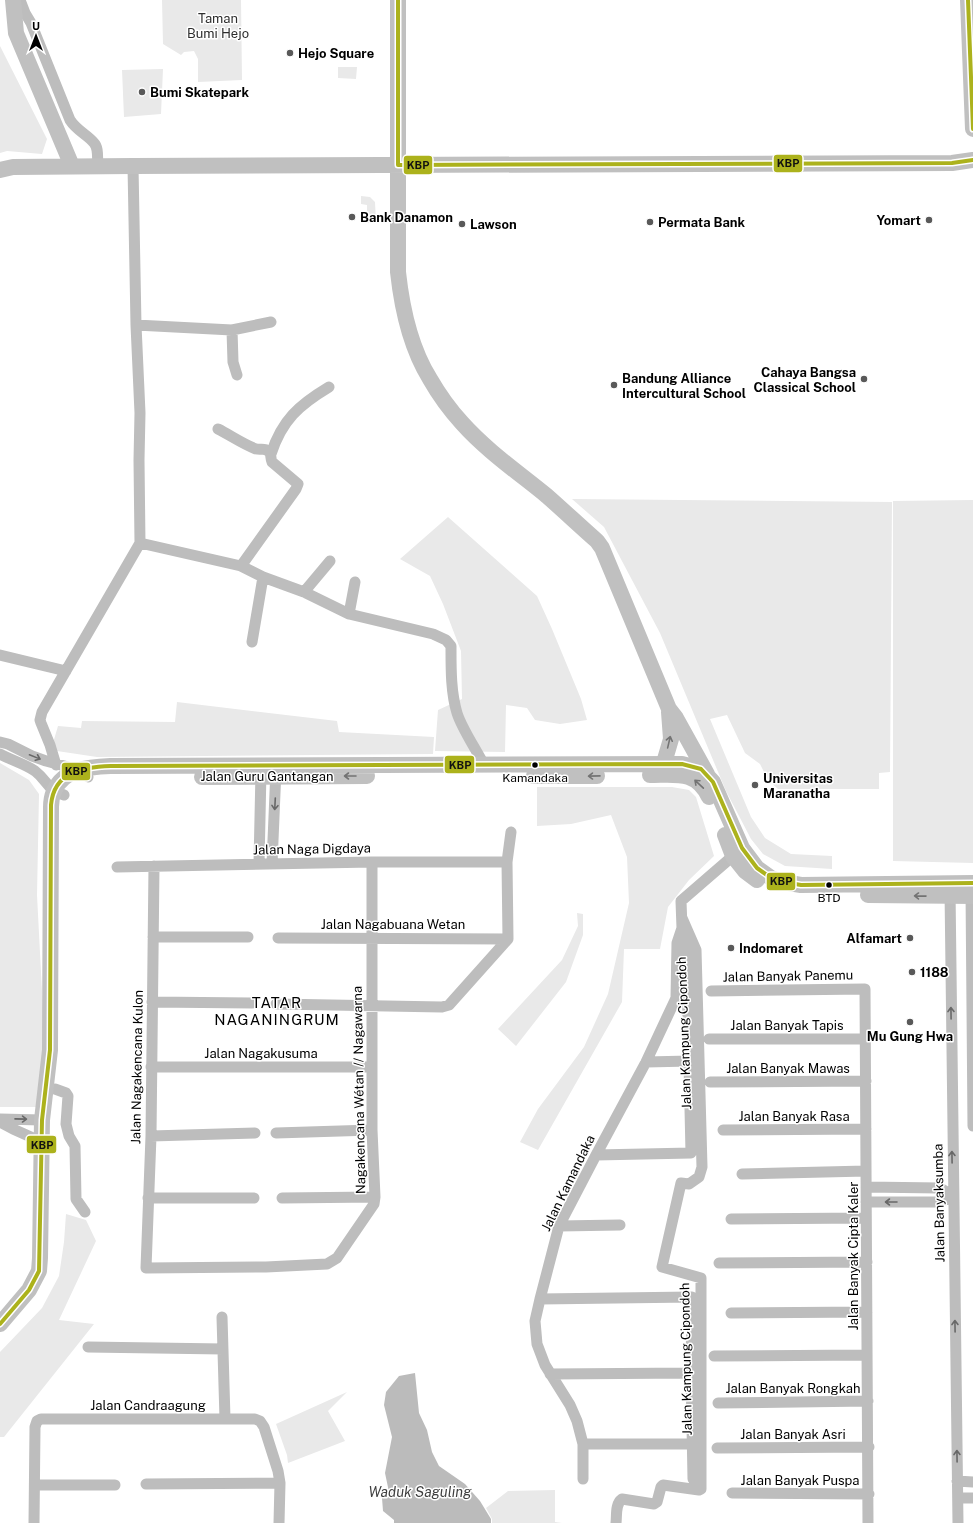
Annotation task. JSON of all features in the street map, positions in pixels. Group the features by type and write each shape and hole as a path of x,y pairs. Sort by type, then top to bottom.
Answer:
{"street":[{"path":"13,0 16,33 72,166"},
{"path":"20,0 31,23 70,120 74,126 94,143 98,166"},
{"path":"398,0 398,272 401,298 414,345 429,378 462,423 498,457 548,497 599,544 669,709 676,718 708,775"},
{"path":"968,0 973,129"},
{"path":"0,170 13,166 952,163 973,160"},
{"path":"952,163 973,171"},
{"path":"56,765 40,720 46,704 140,543 140,413 136,325 133,166"},
{"path":"136,325 232,330 271,322"},
{"path":"232,330 233,362 237,375"},
{"path":"241,566 298,485 297,482 270,459 281,429 288,418 308,400 329,387"},
{"path":"218,429 257,450 266,449 271,454"},
{"path":"140,543 241,566 263,577 304,592 349,614 433,634 446,640 451,646 454,700 460,722 484,765"},
{"path":"304,592 330,561"},
{"path":"252,642 263,577"},
{"path":"349,614 355,582"},
{"path":"0,655 66,671"},
{"path":"662,769 671,739 669,709"},
{"path":"0,742 8,744 32,756 84,774"},
{"path":"0,754 37,772 59,793 51,807 50,1050 42,1120 39,1271 29,1290 0,1324"},
{"name":"Jalan Guru Gantangan","path":"269,771 662,769 682,764 691,765 701,769 713,782 719,795 737,852"},
{"name":"Jalan Guru Gantangan","path":"0,1335 41,1288 46,1278 49,1266 50,1130 55,1089 58,1020 59,793 75,783 84,774 96,776 484,765 662,769 698,780 746,871 767,886 794,893 972,890"},
{"path":"269,771 272,864"},
{"path":"259,864 269,771"},
{"path":"276,1004 442,1007 449,1005 508,939 507,862 511,832"},
{"name":"Jalan Kamandaka","path":"583,1479 583,1444 577,1421 570,1405 545,1365 537,1344 535,1320 540,1299 560,1226 646,1062 687,975 687,943 682,923 681,901 737,852"},
{"name":"Jalan Naga Digdaya","path":"117,867 372,862 507,862"},
{"name":"Nagakencana Wétan // Nagawarna","path":"146,1268 266,1267 327,1264 337,1258 374,1204 372,1130 372,862"},
{"name":"Jalan Nagakencana Kulon","path":"146,1268 151,1136 154,866"},
{"name":"Jalan Banyaksumba","path":"950,890 958,1523"},
{"path":"972,890 973,1126"},
{"name":"Jalan Kamandaka","path":"676,998 677,943 682,923"},
{"name":"Jalan Kampung Cipondoh","path":"616,1523 618,1504 622,1499 654,1504 657,1502 661,1487 663,1485 699,1490 701,1489 701,1278 662,1267 681,1183 689,1184 699,1177 702,1167 696,950 682,923"},
{"path":"153,937 248,938"},
{"name":"Jalan Nagabuana Wetan","path":"278,938 508,939"},
{"path":"596,1155 692,1153 687,975"},
{"name":"Jalan Banyak Panemu","path":"711,991 865,989"},
{"name":"Jalan Banyak Cipta Kaler","path":"865,989 869,1447 868,1523"},
{"path":"152,1002 252,1003"},
{"name":"Jalan Banyak Tapis","path":"709,1039 866,1039"},
{"path":"646,1062 690,1061"},
{"name":"Jalan Nagakusuma","path":"151,1067 372,1067"},
{"name":"Jalan Banyak Mawas","path":"710,1082 866,1081"},
{"path":"55,1089 66,1093 68,1096 66,1124 69,1136 75,1146 76,1199 86,1212"},
{"path":"0,1120 42,1120"},
{"path":"0,1120 13,1129 42,1142"},
{"name":"Jalan Banyak Rasa","path":"723,1130 866,1129"},
{"path":"276,1133 372,1130"},
{"path":"151,1136 255,1133"},
{"path":"742,1174 866,1171"},
{"path":"866,1187 940,1188 953,1196"},
{"path":"866,1202 940,1202 953,1196"},
{"path":"282,1198 375,1197"},
{"path":"148,1198 254,1198"},
{"path":"731,1219 866,1218"},
{"path":"560,1226 620,1225"},
{"path":"720,1262 867,1262"},
{"path":"540,1299 692,1297 691,1373 693,1480"},
{"path":"731,1312 867,1312"},
{"path":"222,1317 225,1419"},
{"path":"88,1347 223,1349"},
{"path":"714,1356 867,1355"},
{"path":"550,1374 691,1373"},
{"name":"Jalan Banyak Rongkah","path":"718,1403 868,1402"},
{"name":"Jalan Candraagung","path":"35,1485 35,1427 37,1422 41,1419 255,1419 260,1421 264,1427 280,1483"},
{"path":"583,1444 692,1444"},
{"name":"Jalan Banyak Asri","path":"717,1448 869,1447"},
{"path":"957,1481 973,1482"},
{"path":"146,1484 280,1483 279,1523"},
{"path":"34,1523 35,1485 115,1485"},
{"name":"Jalan Banyak Puspa","path":"732,1494 868,1494"},
{"path":"958,1498 973,1498"}],"green space":[{"name":"Taman Bumi Hejo","path":"162,0 241,0 242,80 198,82 198,59 194,51 184,52 181,55 163,44"},
{"path":"0,46 47,139 42,154 7,151 0,153"},
{"path":"338,67 357,67 356,79 338,78"},
{"name":"Bumi Skatepark","path":"163,69 161,114 124,117 122,70"},
{"path":"361,196 370,197 375,202 376,223 367,223 367,205 361,204"},
{"path":"572,499 892,502 890,772 879,773 879,789 778,789 768,780 760,764 745,753 727,715 710,719 751,817 765,838 791,854 832,856 832,869 785,866 763,854 751,839 726,791 660,633 604,527"},
{"path":"973,500 973,863 893,861 893,501"},
{"path":"448,517 537,596 581,699 587,720 560,724 535,720 527,708 506,705 505,752 435,751 438,710 462,699 461,651 443,604 430,576 400,559"},
{"path":"177,702 337,721 339,732 434,737 433,754 97,757 57,751 53,743 58,726 81,728 82,721 175,722"},
{"path":"0,763 29,780 39,794 37,895 44,1030 38,1107 0,1107"},
{"path":"537,787 672,787 689,790 696,797 714,856 689,880 668,907 660,949 624,949 622,1002 538,1150 520,1142 538,1109 584,1047 608,994 629,903 627,857 611,815 571,824 537,826"},
{"path":"577,913 583,914 583,935 566,982 516,1046 498,1029 562,960 578,926"},
{"path":"66,1214 86,1220 96,1241 59,1320 94,1324 4,1437 0,1437 0,1352 42,1308 59,1276"},
{"path":"347,1392 328,1411 345,1441 288,1463 287,1455 276,1424"},
{"path":"555,1490 555,1522 562,1523 492,1523 492,1519 486,1508 508,1491"}],"water":[{"name":"Waduk Saguling","path":"415,1373 419,1413 427,1430 432,1452 439,1466 465,1484 480,1501 491,1519 491,1523 394,1523 394,1520 383,1511 382,1498 389,1492 385,1473 392,1437 384,1405 386,1392 399,1376"}],"transit line":[{"name":"KBP","path":"398,0 398,165 952,163 973,160"},
{"name":"KBP","path":"968,0 973,129"},
{"name":"KBP","path":"0,1324 29,1290 39,1271 42,1120 50,1050 51,805 53,794 58,785 64,778 72,773 90,768 111,766 682,764 701,769 713,782 742,848 757,868 771,878 801,885 973,883"}],"place":[{"name":"Hejo Square","path":"290,53"},
{"name":"Bumi Skatepark","path":"142,92"},
{"name":"Bank Danamon","path":"352,217"},
{"name":"Yomart","path":"929,220"},
{"name":"Permata Bank","path":"650,222"},
{"name":"Lawson","path":"462,224"},
{"name":"Cahaya Bangsa Classical School","path":"864,379"},
{"name":"Bandung Alliance Intercultural School","path":"614,385"},
{"name":"Kamandaka","path":"535,765"},
{"name":"Universitas Maranatha","path":"755,785"},
{"name":"BTD","path":"829,885"},
{"name":"Alfamart","path":"910,938"},
{"name":"Indomaret","path":"731,948"},
{"name":"1188","path":"912,972"},
{"name":"Mu Gung Hwa","path":"910,1022"}],"district":[{"name":"TATAR NAGANINGRUM","path":"277,1010"}]}
